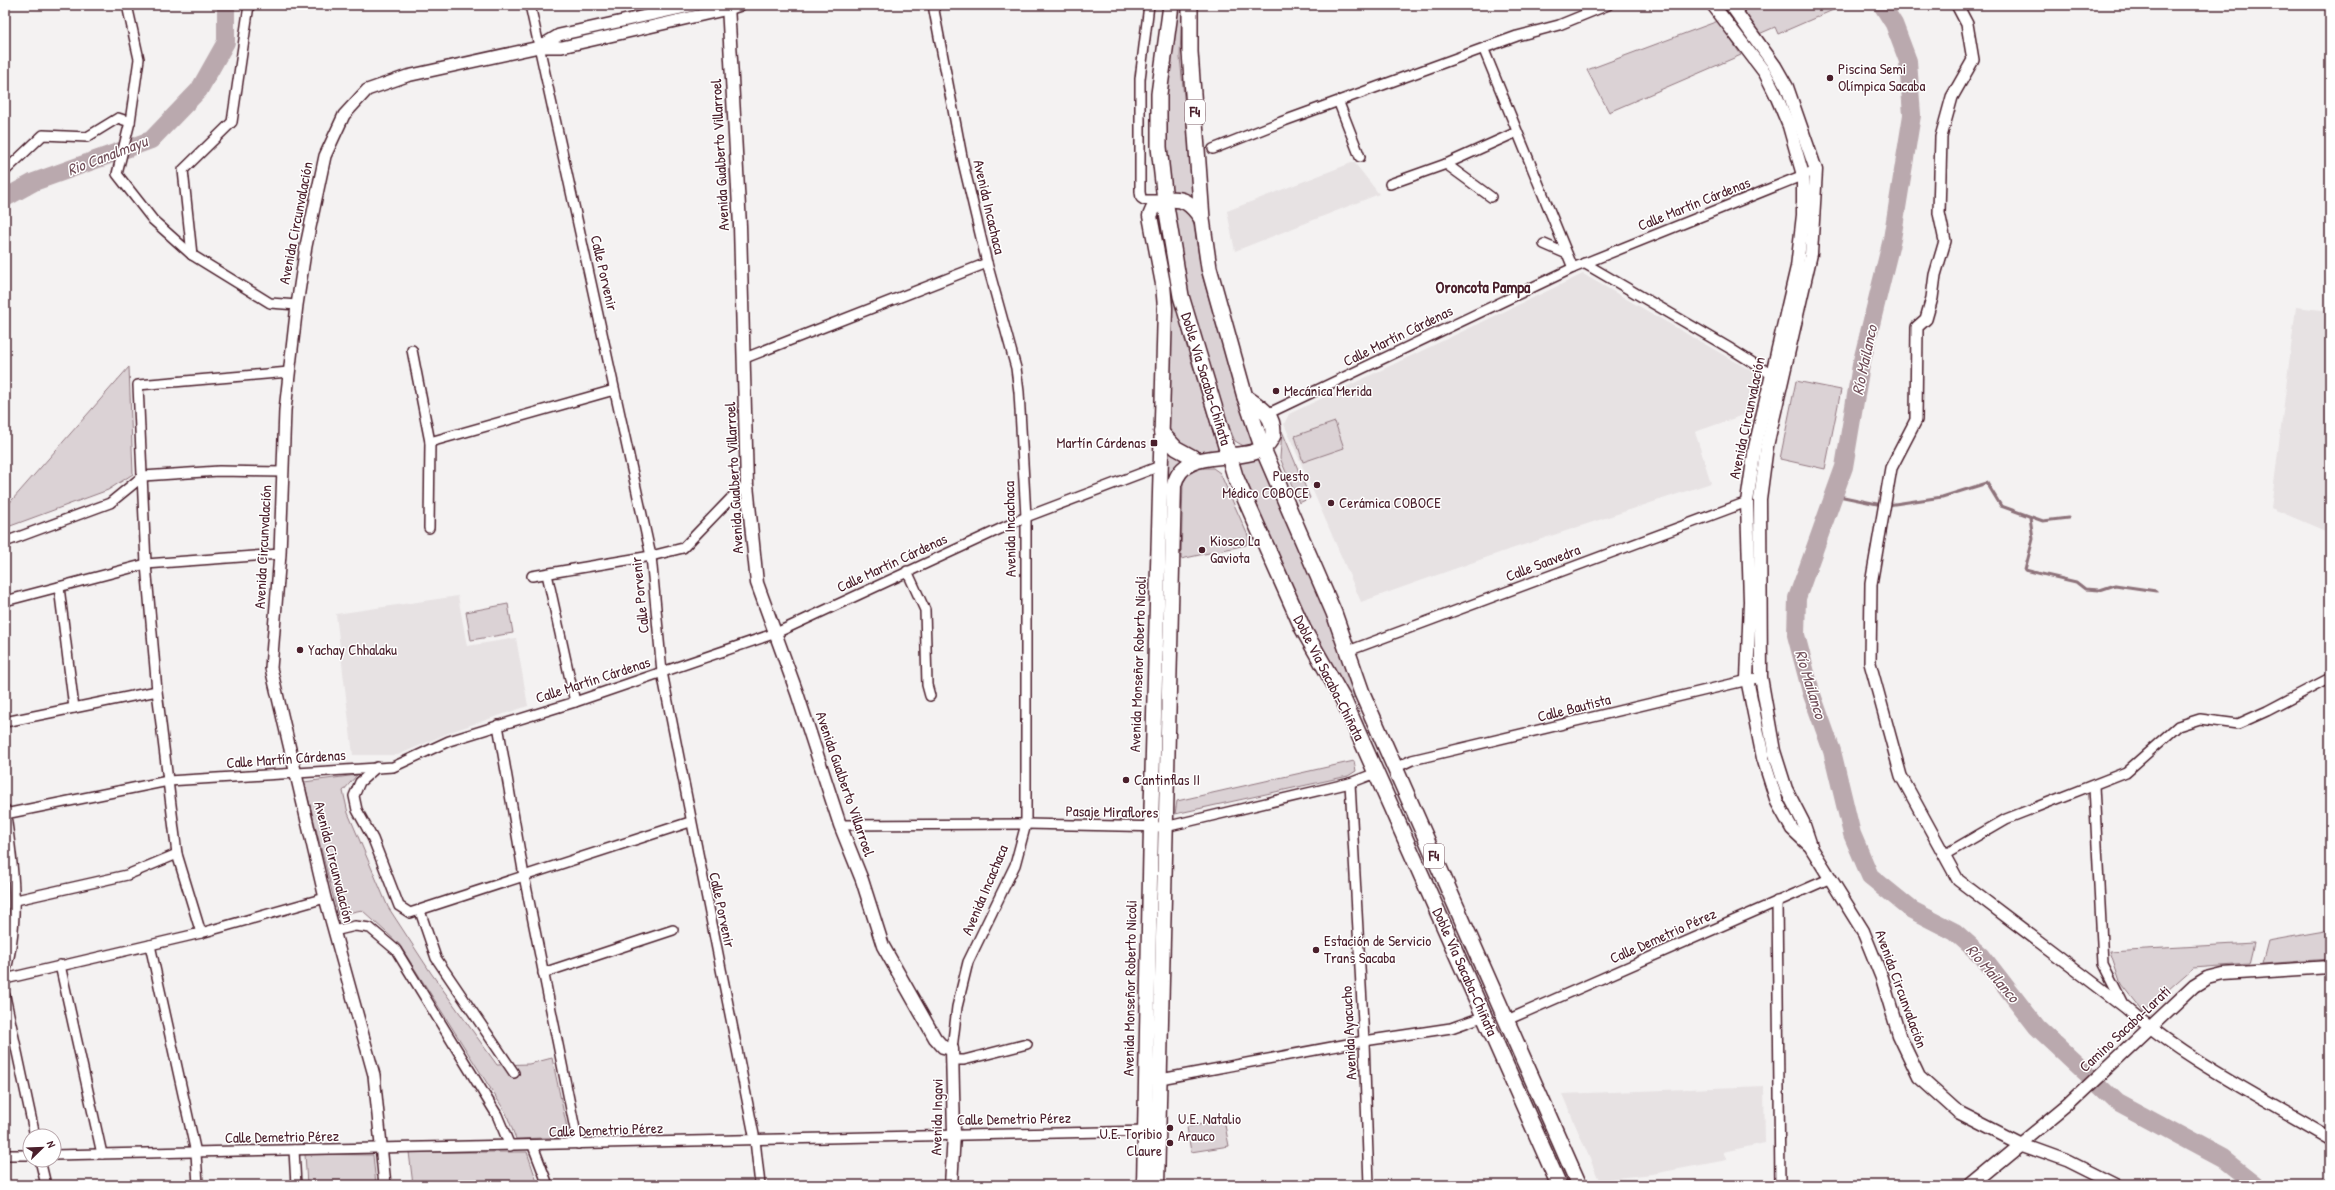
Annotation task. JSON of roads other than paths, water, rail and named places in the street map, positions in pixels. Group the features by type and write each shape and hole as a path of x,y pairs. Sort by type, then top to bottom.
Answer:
{"highway":[{"name":"F4","path":"1165,200 1159,147 1159,94 1171,5"},
{"name":"F4","path":"1190,5 1190,52 1202,219"},
{"path":"1165,200 1181,199 1188,202 1202,219"},
{"name":"Doble Vía Sacaba-Chiñata","path":"1165,200 1181,296 1229,456 1264,544 1303,629 1344,701 1559,1185"},
{"name":"Doble Vía Sacaba-Chiñata","path":"1202,219 1209,268 1246,397 1263,449 1334,613 1362,693 1579,1185"},
{"path":"1229,456 1249,454 1263,449 1273,435 1272,420 1269,414 1246,397"}],"main road":[{"name":"Avenida Circunvalación","path":"1713,5 1765,73 1789,126 1803,175 1803,215 1797,267 1755,447 1747,502 1750,601 1747,679 1763,758 1777,802 1792,830 1812,849 1863,931 1882,978 1899,1035 1919,1077 1958,1112 2021,1144"},
{"name":"Avenida Circunvalación","path":"1731,5 1775,66 1787,88 1816,170 1811,254 1767,446 1760,498 1761,677 1774,751 1786,789 1803,822 1812,849"},
{"name":"Avenida Gualberto Villarroel","path":"728,7 745,358 747,485 757,583 776,633 840,825 862,880 883,946 935,1038 953,1055"},
{"name":"Avenida Monseñor Roberto Nicoli","path":"1156,1185 1145,1082 1165,308 1163,284 1150,216 1154,209 1165,200"},
{"path":"1161,432 1176,448 1198,460"},
{"name":"Avenida Monseñor Roberto Nicoli","path":"1144,1185 1159,1080 1174,485 1176,476 1188,463 1198,460 1229,456"},
{"name":"Camino Sacaba-Larati","path":"1971,1185 2069,1104 2194,986 2208,978 2223,974 2330,967"},
{"name":"Avenida Ingavi","path":"950,1185 954,1134 953,1055"}],"street":[{"path":"127,5 139,59 130,122 117,174 153,220 192,255 270,303 297,305"},
{"path":"192,255 183,170 232,122 249,5"},
{"name":"Calle Porvenir","path":"530,5 651,556 662,672 690,822 755,1140 760,1185"},
{"name":"Avenida Circunvalación","path":"538,47 559,35 695,5"},
{"name":"Avenida Circunvalación","path":"386,1185 374,1075 325,898 271,668 280,554 285,410 289,372 306,246 325,156 344,115 367,90 402,77 538,47 562,47 740,5"},
{"name":"Avenida Incachaca","path":"933,5 963,162 987,264 1016,368 1026,517 1026,824 1015,865 968,962 956,1007 953,1055"},
{"path":"1149,5 1140,79 1140,192 1141,198 1144,200 1165,200"},
{"path":"1213,149 1281,122 1484,50 1517,36 1559,25 1608,5"},
{"path":"1957,5 1967,24 1973,60 1952,97 1941,137 1939,213 1945,241 1934,275 1932,298 1926,319 1917,327 1916,420 1891,468 1871,584 1870,663 1902,776 1958,880 2125,1007 2149,1028 2242,1087 2330,1138"},
{"path":"1747,50 1758,44"},
{"path":"1484,50 1573,268"},
{"path":"1339,102 1360,157"},
{"path":"5,171 43,135 87,137 118,118 130,122"},
{"path":"1390,184 1446,164 1517,132"},
{"path":"1446,164 1491,197"},
{"name":"Calle Martín Cárdenas","path":"1269,414 1584,263 1816,170"},
{"path":"1544,244 1567,254"},
{"path":"1584,263 1782,381"},
{"path":"745,358 987,264"},
{"path":"412,350 430,442 429,528"},
{"path":"201,933 177,854 157,691 146,564 138,385 289,372"},
{"path":"430,442 614,390"},
{"name":"Calle Martín Cárdenas","path":"5,812 168,781 393,767 449,741 575,702 776,633 1026,517 1160,466"},
{"path":"5,542 110,504 143,476 219,471 283,472"},
{"path":"532,576 651,556 683,548 735,494 747,485"},
{"name":"Calle Saavedra","path":"1348,651 1747,502"},
{"path":"5,601 146,564 280,554"},
{"path":"907,571 925,610 927,685 930,696"},
{"path":"547,574 575,702"},
{"path":"59,587 74,708"},
{"name":"Calle Bautista","path":"1395,768 1412,760 1747,679 1761,677"},
{"path":"1944,854 2006,819 2094,786 2126,772 2178,726 2200,719 2238,724 2267,711 2330,678"},
{"path":"5,722 157,691"},
{"path":"498,725 524,876 578,1144"},
{"path":"377,767 360,782 354,796 357,810 373,839 399,906 410,913 690,822"},
{"name":"Pasaje Miraflores","path":"840,825 1026,824 1165,827 1350,783 1376,773"},
{"name":"Avenida Ayacucho","path":"1350,783 1364,1041 1369,1185"},
{"path":"2094,786 2102,964 2125,1007"},
{"path":"5,812 16,900 9,959 5,973"},
{"path":"16,900 127,875 177,854"},
{"name":"Calle Demetrio Pérez","path":"1507,1020 1777,900 1831,878"},
{"path":"5,979 201,933 325,898"},
{"path":"1777,900 1780,1185"},
{"path":"420,911 436,958 514,1073"},
{"path":"334,931 355,926 370,928 396,950 497,1115 510,1146"},
{"path":"543,973 673,930"},
{"path":"150,945 196,1153 198,1185"},
{"path":"60,965 102,1154"},
{"path":"5,996 33,1128"},
{"path":"1145,1082 1364,1041 1451,1028 1485,1016"},
{"path":"953,1055 964,1060 1027,1044"},
{"name":"Calle Demetrio Pérez","path":"62,1155 533,1146 954,1134 1151,1131"},
{"path":"2021,1144 2100,1180 2116,1185"},
{"path":"533,1146 548,1185"},
{"path":"294,1150 296,1185"},
{"path":"5,1155 22,1155"},
{"path":"42,1168 46,1185"}],"waterway":[{"name":"Rio Canalmayu","path":"5,198 34,182 151,140 199,90 226,42 226,5"},
{"name":"Río Mailanco","path":"1882,5 1894,24 1908,61 1912,115 1892,239 1861,365 1844,467 1797,598 1796,635 1811,692 1832,751 1852,834 1870,876 1912,910 1955,932 1982,956 2037,1027 2117,1102 2223,1159 2256,1185"},
{"path":"1888,505 1942,497 1987,483 2001,506 2043,521 2068,518"},
{"path":"1834,495 1882,505"},
{"path":"2030,517 2033,539 2025,570 2076,582 2085,589 2100,590 2115,585 2156,591"}],"place":[{"name":"Piscina Semi Olímpica Sacaba","path":"1830,78"},
{"name":"Mecánica Merida","path":"1276,391"},
{"name":"Martín Cárdenas","path":"1154,443"},
{"name":"Puesto Médico COBOCE","path":"1317,485"},
{"name":"Cerámica COBOCE","path":"1331,503"},
{"name":"Kiosco La Gaviota","path":"1202,550"},
{"name":"Yachay Chhalaku","path":"300,650"},
{"name":"Cantinflas II","path":"1126,780"},
{"name":"Estación de Servicio Trans Sacaba","path":"1316,950"},
{"name":"U.E. Natalio Arauco","path":"1170,1128"},
{"name":"U.E. Toribio Claure","path":"1170,1143"}],"district":[{"name":"Oroncota Pampa","path":"1483,287"}]}
